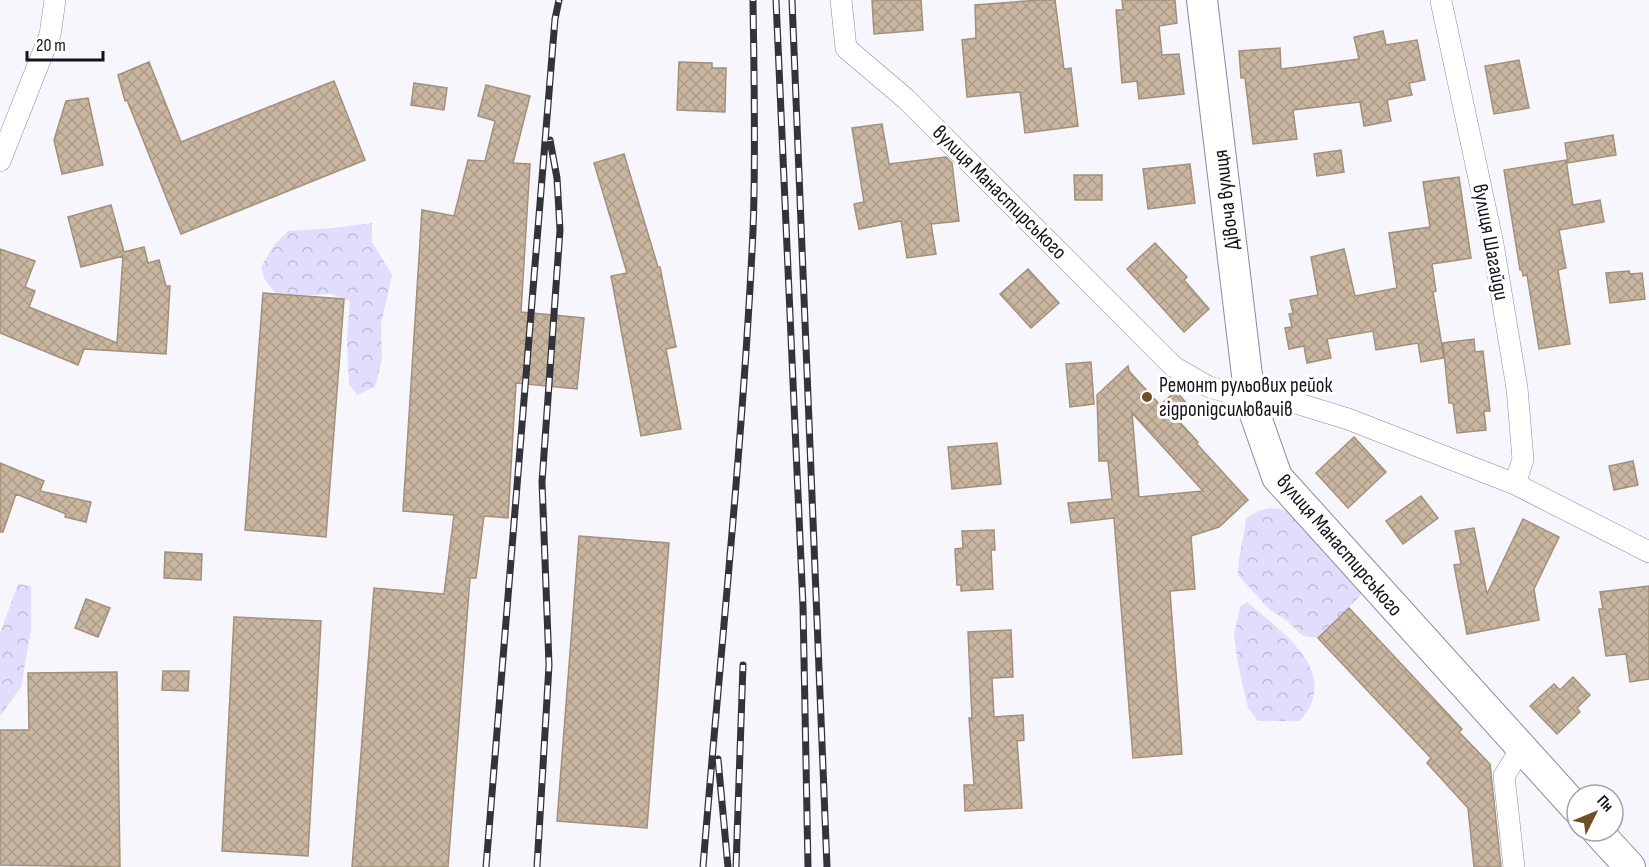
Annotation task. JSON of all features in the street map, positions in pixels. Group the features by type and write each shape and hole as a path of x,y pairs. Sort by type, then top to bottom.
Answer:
{"main road":[{"name":"Дівоча вулиця","path":"1202,0 1250,400"},
{"name":"вулиця Манастирського","path":"1250,400 1277,477 1565,797"},
{"path":"1608,843 1630,867"}],"street":[{"path":"0,161 50,35 55,0"},
{"name":"вулиця Манастирського","path":"841,0 846,48 906,99 1174,367 1209,387 1231,392 1250,400"},
{"name":"вулиця Шагайди","path":"1441,1 1492,244 1517,388 1523,459 1515,484"},
{"path":"1250,400 1276,405 1296,403 1348,419 1515,484 1649,552"},
{"path":"1514,867 1504,776 1521,749"}],"green space":[{"path":"372,223 372,242 392,275 381,324 382,359 375,387 357,395 349,384 347,339 350,301 331,294 278,297 264,278 261,267 274,245 288,231"},
{"path":"1270,508 1282,509 1295,515 1362,594 1318,638 1303,636 1286,620 1269,609 1238,575 1246,518 1258,511"},
{"path":"18,584 31,586 31,629 21,687 0,716 0,633"},
{"path":"1247,602 1296,646 1313,675 1314,690 1310,706 1299,721 1258,721 1248,708 1234,635 1240,607"}],"building":[{"path":"872,0 921,0 923,30 874,34"},
{"path":"1055,0 1064,69 1071,68 1078,126 1025,133 1020,92 967,97 962,40 976,38 975,5"},
{"path":"1122,0 1175,0 1177,23 1159,26 1162,55 1179,54 1184,94 1139,99 1137,81 1122,83 1116,10 1123,10"},
{"path":"1383,31 1386,45 1417,40 1425,80 1409,83 1412,95 1387,100 1391,121 1364,126 1360,102 1293,110 1297,139 1253,144 1245,78 1241,78 1239,51 1280,48 1281,69 1359,59 1354,37"},
{"path":"1519,60 1529,108 1494,114 1485,66"},
{"path":"149,62 181,142 334,81 365,160 181,234 127,100 125,101 118,75"},
{"path":"679,62 712,63 712,68 726,68 725,112 677,110"},
{"path":"414,83 447,88 444,110 411,105"},
{"path":"486,85 530,96 513,163 530,164 521,312 584,318 577,389 516,383 508,518 484,516 476,578 470,578 448,867 352,867 374,588 444,594 454,515 403,511 422,210 454,216 468,160 485,161 495,121 478,116"},
{"path":"88,98 103,165 62,174 54,140 66,101"},
{"path":"882,124 889,164 946,157 952,163 959,221 931,224 936,254 907,258 901,221 859,229 854,204 864,202 852,128"},
{"path":"1613,135 1616,155 1568,163 1565,143"},
{"path":"1341,150 1344,172 1317,176 1314,154"},
{"path":"624,154 658,267 660,267 676,347 666,349 681,429 641,436 611,276 627,273 594,163"},
{"path":"1566,160 1573,205 1600,200 1604,222 1559,230 1566,268 1558,270 1570,344 1539,349 1527,275 1523,276 1520,270 1504,170"},
{"path":"1190,164 1195,203 1148,209 1143,169"},
{"path":"1074,175 1102,175 1102,200 1075,200"},
{"path":"1459,177 1471,258 1432,264 1436,291 1433,292 1444,358 1421,362 1418,343 1376,350 1373,331 1327,339 1331,358 1307,363 1304,346 1289,349 1285,328 1292,327 1289,314 1293,313 1290,300 1318,295 1311,257 1344,249 1355,296 1397,288 1389,233 1430,227 1423,182"},
{"path":"111,205 124,252 144,247 148,263 159,260 166,286 170,286 166,354 84,349 78,365 0,333 0,249 35,261 25,287 35,291 29,307 117,343 123,256 81,267 68,217"},
{"path":"1155,243 1187,277 1184,280 1209,309 1184,332 1127,269"},
{"path":"1028,269 1059,303 1031,328 1000,294"},
{"path":"1629,271 1630,274 1642,273 1645,299 1610,303 1606,273"},
{"path":"263,293 344,299 326,537 245,530"},
{"path":"1474,339 1475,352 1483,351 1490,411 1484,411 1486,430 1457,433 1453,403 1449,403 1443,343"},
{"path":"1091,362 1094,404 1070,407 1066,364"},
{"path":"1128,366 1129,371 1160,405 1176,391 1188,405 1175,417 1248,500 1219,527 1191,536 1195,589 1170,591 1182,754 1133,758 1114,518 1071,523 1068,503 1112,499 1108,461 1099,461 1097,395","holes":["1132,413 1203,491 1139,497"]},
{"path":"1354,437 1386,472 1348,508 1316,473"},
{"path":"997,443 1001,484 952,489 948,447"},
{"path":"1633,461 1638,485 1614,490 1609,466"},
{"path":"0,463 44,481 40,491 91,502 86,522 65,517 66,514 16,494 3,532 0,532"},
{"path":"1421,496 1438,518 1403,544 1386,521"},
{"path":"1523,519 1559,537 1534,589 1539,620 1467,634 1454,565 1461,564 1455,531 1474,528 1487,594"},
{"path":"994,530 995,550 991,550 993,589 961,591 961,585 957,585 955,549 963,548 962,531"},
{"path":"579,536 669,543 647,828 557,821"},
{"path":"165,552 202,554 201,580 164,578"},
{"path":"1649,586 1649,679 1630,682 1626,654 1606,656 1599,609 1603,609 1600,592"},
{"path":"86,599 110,608 98,637 75,628"},
{"path":"1349,608 1462,729 1459,732 1490,764 1501,867 1474,867 1468,808 1427,763 1431,758 1318,638"},
{"path":"234,617 321,621 308,856 222,851"},
{"path":"1011,630 1013,677 992,678 994,717 1023,715 1024,740 1017,741 1022,808 965,811 964,785 974,785 969,718 972,718 968,632"},
{"path":"163,671 189,671 188,691 162,690"},
{"path":"117,672 120,867 0,865 0,730 29,730 28,673"},
{"path":"1573,677 1590,695 1577,708 1580,712 1557,734 1530,706 1554,684 1560,690"}],"railway":[{"path":"486,867 555,19 559,0"},
{"path":"703,867 749,310 754,173 753,0"},
{"path":"776,0 803,606 808,867"},
{"path":"792,0 827,867"},
{"path":"537,867 549,665 542,482 560,230 557,178 550,140"},
{"path":"736,867 743,665"},
{"path":"718,759 728,867"}],"place":[{"name":"Ремонт рульових рейок гідропідсилювачів","path":"1147,397"}]}
